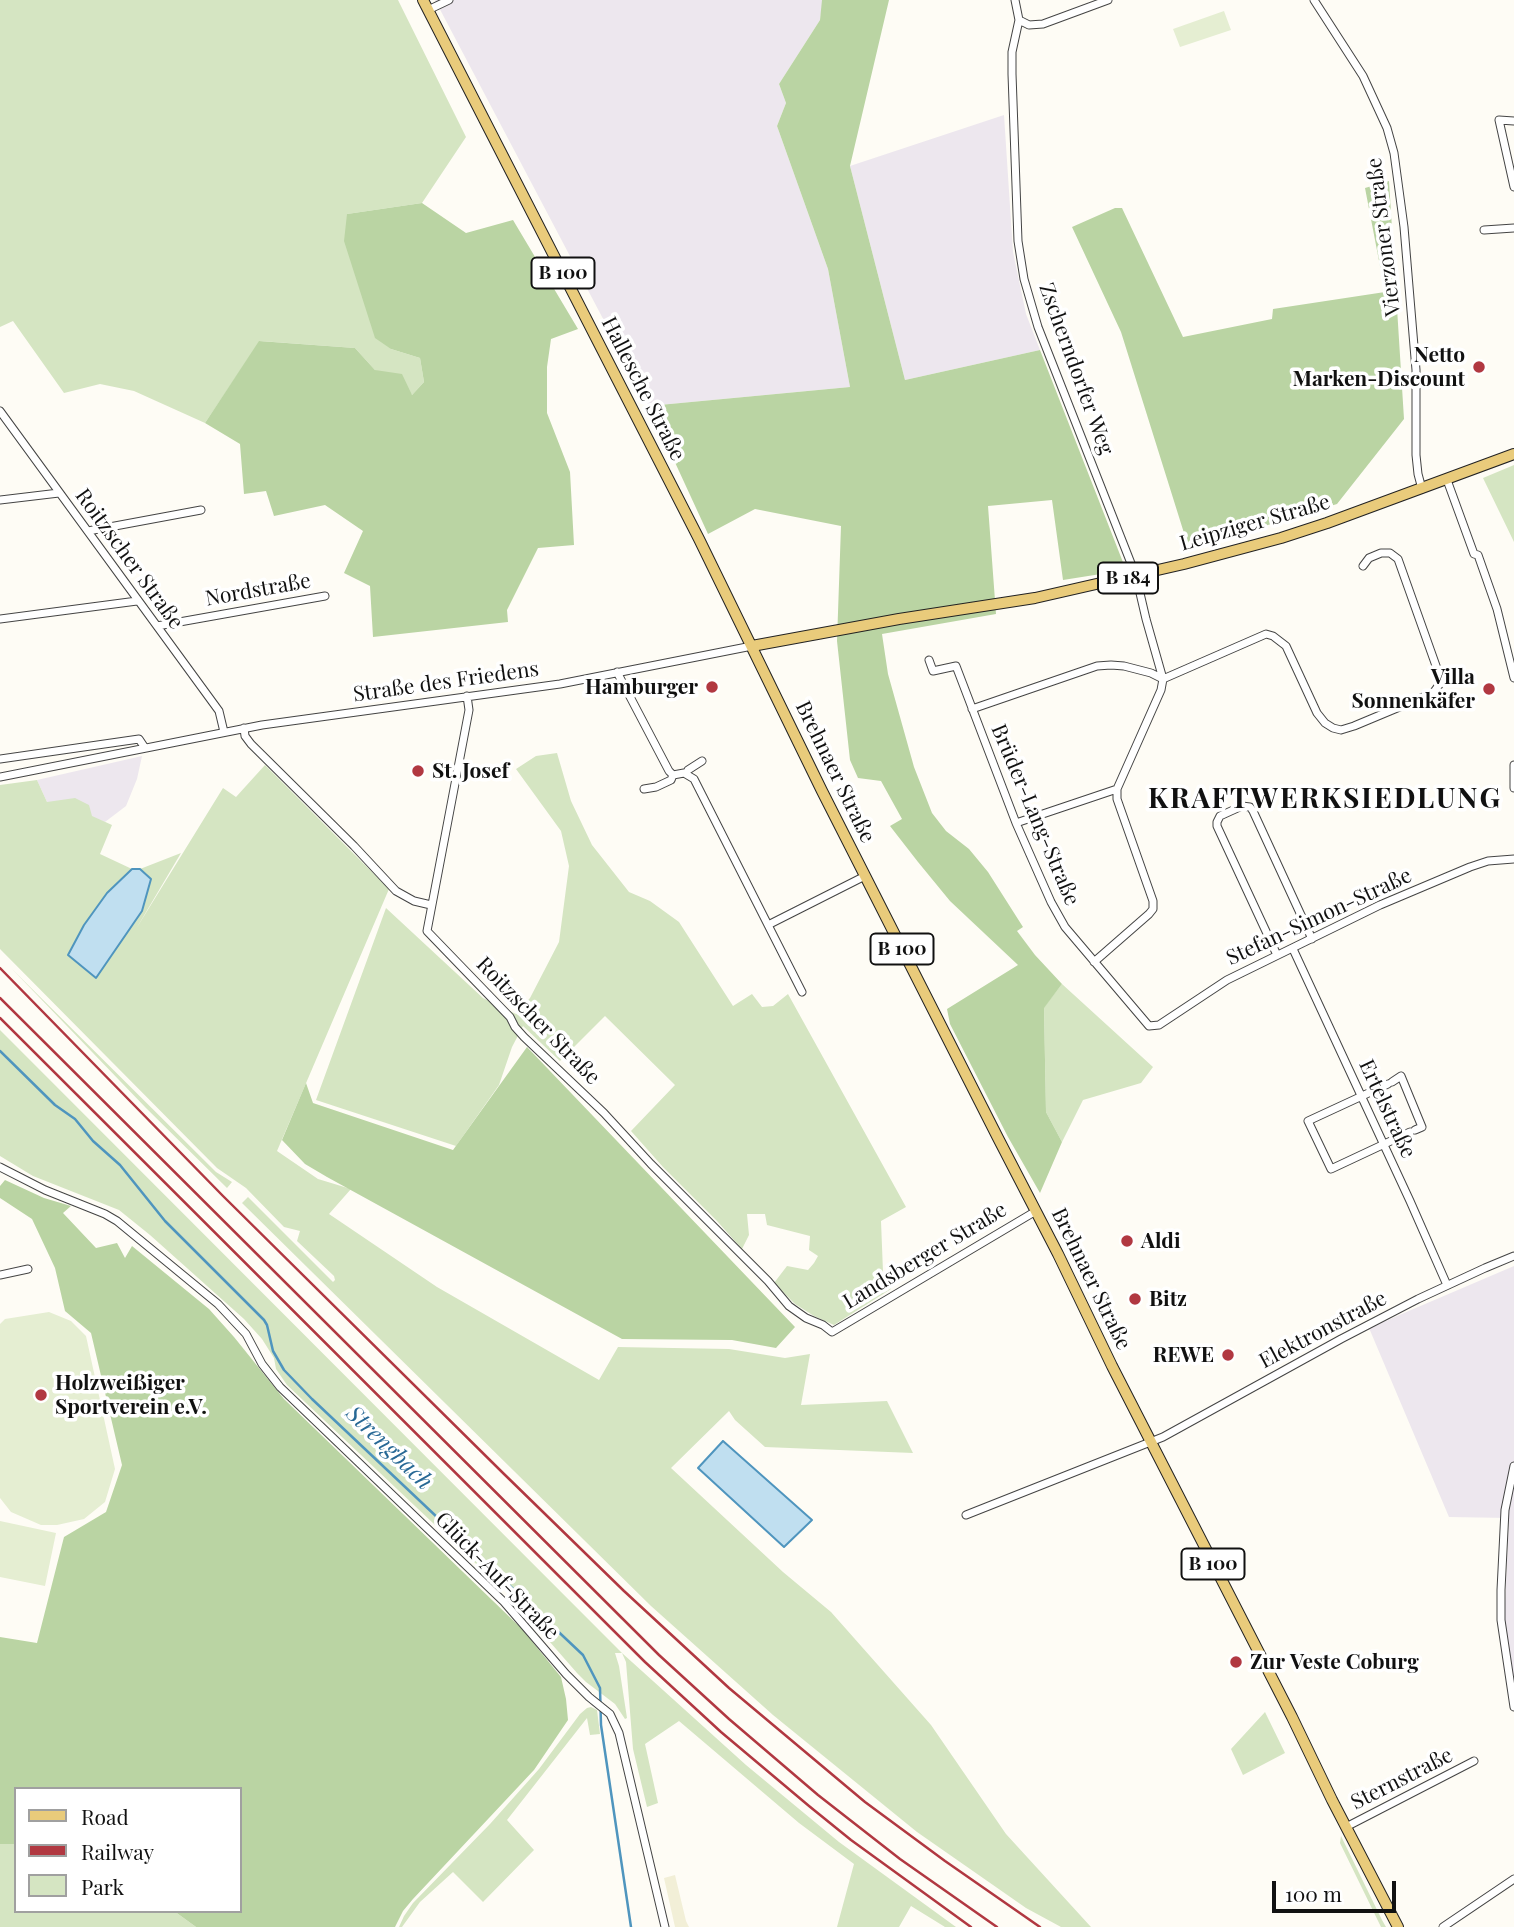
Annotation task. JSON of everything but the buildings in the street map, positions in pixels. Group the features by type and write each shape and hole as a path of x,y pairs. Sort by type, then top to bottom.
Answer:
{"main road":[{"name":"Hallesche Straße","path":"425,5 752,646"},
{"name":"Leipziger Straße","path":"752,646 1035,598 1136,576 1281,538 1514,454"},
{"name":"Brehnaer Straße","path":"752,646 865,876 1398,1927"}],"street":[{"path":"425,5 449,0"},
{"name":"Zscherndorfer Weg","path":"1015,0 1018,20 1012,52 1018,241 1024,279 1038,327 1136,576 1163,679"},
{"path":"1018,20 1029,24 1043,24 1108,0"},
{"name":"Vierzoner Straße","path":"1314,0 1363,76 1387,128 1394,153 1404,227 1416,370 1416,455 1422,489"},
{"path":"1514,121 1499,120 1514,187"},
{"path":"1484,230 1514,228"},
{"name":"Roitzscher Straße","path":"0,411 219,712 224,732"},
{"path":"1447,480 1497,609 1514,678"},
{"path":"0,500 59,493"},
{"path":"88,531 201,510"},
{"path":"1163,679 1266,634 1286,646 1317,713 1333,728 1341,730 1354,726 1433,693 1439,685 1440,677 1398,559 1385,552 1369,558 1363,566"},
{"name":"Nordstraße","path":"157,626 325,596"},
{"path":"0,619 137,601"},
{"name":"Straße des Friedens","path":"0,777 244,728 560,684 752,646"},
{"name":"Brüder-Lang-Straße","path":"929,660 933,671 956,666 1016,823 1065,927 1149,1026"},
{"path":"972,709 1097,666 1124,666 1163,679"},
{"path":"617,672 673,775"},
{"path":"1094,962 1153,909 1153,901 1117,799 1117,789 1161,690 1163,679"},
{"path":"244,728 250,744 396,891 414,901 431,905 469,710 467,696"},
{"name":"Straße des Friedens","path":"0,759 139,739 145,748"},
{"path":"686,774 702,761"},
{"path":"1514,765 1514,789"},
{"path":"673,775 686,774 694,779 802,992"},
{"path":"643,789 671,780 673,775"},
{"path":"1016,823 1117,789"},
{"path":"1277,955 1217,826 1220,816 1242,806 1250,807 1253,811 1312,939"},
{"name":"Stefan-Simon-Straße","path":"1149,1026 1159,1025 1227,980 1380,905 1488,861 1514,859"},
{"path":"768,925 865,876"},
{"name":"Roitzscher Straße","path":"431,905 426,932 510,1017 524,1037 604,1113 768,1281 789,1306 832,1332"},
{"name":"Ertelstraße","path":"1293,949 1447,1285"},
{"path":"1401,1076 1422,1126 1331,1169 1308,1121 1362,1097 1401,1076"},
{"path":"0,1178 2,1168"},
{"name":"Glück-Auf-Straße","path":"2,1168 117,1221 218,1304 246,1334 262,1364 279,1387 504,1602 566,1674 610,1714 619,1733 665,1927"},
{"name":"Landsberger Straße","path":"832,1332 1036,1210"},
{"name":"Elektronstraße","path":"967,1515 1169,1434 1341,1339 1447,1285 1514,1256"},
{"path":"0,1275 28,1269"},
{"path":"1514,1466 1506,1510 1501,1620 1514,1707"},
{"name":"Sternstraße","path":"1346,1827 1474,1762"},
{"path":"1443,1927 1514,1879"}],"shaded area":[{"path":"435,0 823,0 820,20 779,84 786,103 777,126 828,269 850,387 649,406"},
{"path":"1004,115 1013,252 1026,314 1040,350 905,380 850,166"},
{"path":"142,756 137,779 126,806 105,822 47,802 37,780"},
{"path":"1514,1266 1514,1692 1504,1626 1509,1518 1449,1517 1369,1328"},
{"path":"675,1875 689,1927 675,1927 664,1878"}],"green space":[{"path":"0,0 398,0 466,137 422,203 347,214 391,349 420,358 424,382 412,395 375,370 355,348 260,341 205,423 134,391 100,384 64,393 13,321 0,327"},
{"path":"822,0 889,0 850,166 905,380 1040,350 1126,570 1063,580 1052,500 988,506 996,614 882,634 888,674 914,767 932,813 946,831 969,849 988,872 1023,927 1017,931 1062,984 1044,1008 1046,1112 1062,1142 1040,1193 950,1024 947,1009 1018,965 950,901 918,862 890,826 902,819 881,781 858,778 850,760 837,641 841,526 755,509 708,534 649,406 850,387 828,269 777,126 786,103 779,84 820,20"},
{"path":"1224,11 1231,30 1180,47 1173,29"},
{"path":"1389,181 1404,419 1337,504 1189,549 1121,332 1072,227 1115,208 1122,208 1183,337 1272,319 1273,309 1385,292 1365,188"},
{"path":"422,203 466,233 513,220 578,329 551,339 547,367 547,413 570,472 574,545 538,548 507,610 508,622 373,637 370,586 344,573 363,531 325,505 274,516 266,491 244,494 240,444 205,423 259,341 355,348 375,370 402,374 412,395 424,382 420,358 391,349 375,338 344,241 347,214"},
{"path":"1514,465 1514,542 1483,478"},
{"path":"557,753 571,801 592,845 629,892 650,901 679,922 733,1006 752,994 762,1007 773,1006 788,994 906,1207 881,1221 883,1272 891,1289 834,1325 795,1304 774,1283 787,1266 808,1270 814,1263 818,1256 809,1250 810,1236 767,1225 765,1214 747,1214 749,1235 742,1249 631,1131 675,1085 605,1016 560,1061 523,1026 512,1047 499,1085 456,1146 316,1100 386,908 483,998 516,1014 530,998 559,942 569,866 561,831 516,769 536,756"},
{"path":"265,765 389,889 277,1151 318,1179 351,1189 329,1214 437,1287 599,1380 618,1347 729,1349 785,1358 810,1354 801,1405 887,1401 913,1453 765,1447 735,1420 729,1411 671,1468 783,1572 831,1612 931,1725 1006,1834 1091,1927 1061,1927 1026,1908 917,1832 773,1715 651,1606 242,1203 248,1197 333,1282 334,1276 297,1241 300,1231 284,1227 246,1188 217,1168 0,949 0,785 37,780 47,802 75,798 89,805 92,816 112,825 100,854 132,869 107,893 84,925 135,920 142,911 151,879 140,869 181,853 136,929 223,788 236,797"},
{"path":"12,969 216,1172 232,1182 227,1188 146,1108"},
{"path":"1062,984 1153,1067 1141,1083 1083,1100 1062,1142 1046,1112 1044,1007"},
{"path":"0,1030 622,1653 615,1653 627,1718 625,1719 615,1704 577,1673 508,1594 287,1385 262,1339 244,1319 119,1210 33,1176 0,1156"},
{"path":"527,1047 795,1327 776,1348 732,1340 622,1339 327,1177 305,1164 282,1140 306,1083 313,1103 453,1150"},
{"path":"5,1180 44,1198 71,1206 63,1213 96,1248 117,1243 125,1258 132,1246 209,1309 284,1399 522,1629 561,1677 568,1720 534,1770 413,1899 395,1927 196,1927 177,1913 242,1913 242,1787 14,1787 14,1844 0,1844 0,1637 37,1643 64,1537 106,1512 122,1465 91,1333 65,1311 55,1268 32,1219 0,1198 0,1186"},
{"path":"49,1312 71,1321 86,1336 115,1469 105,1502 84,1519 57,1525 41,1525 11,1512 0,1498 0,1324 5,1319"},
{"path":"0,1521 56,1533 45,1586 0,1577"},
{"path":"622,1653 746,1765 839,1842 956,1927 945,1927 911,1906 899,1927 837,1927 854,1864 799,1823 679,1721 645,1744 658,1803 647,1807 633,1749 626,1662"},
{"path":"591,1707 597,1710 600,1734 590,1735 587,1718 507,1820 534,1850 483,1902 453,1872 420,1902 402,1927 399,1927 413,1903 490,1824 539,1769 580,1714"},
{"path":"1265,1712 1285,1753 1243,1775 1231,1749"},
{"path":"1341,1836 1386,1927 1381,1927 1340,1843"},
{"path":"0,1844 14,1844 14,1913 177,1913 196,1927 0,1927"}],"water":[{"path":"132,869 140,869 151,879 142,911 96,978 68,955 84,925 107,893"},
{"path":"723,1441 812,1520 784,1547 698,1468"}],"waterway":[{"name":"Strengbach","path":"0,1051 55,1105 75,1119 93,1141 120,1165 165,1221 264,1320 273,1351 284,1370 583,1655 600,1688 601,1725 631,1927"}],"railway":[{"path":"0,968 223,1196 503,1473 729,1688 865,1802 1040,1927"},
{"path":"0,998 659,1655 818,1795 900,1859 997,1927"},
{"path":"0,1018 645,1662 721,1732 809,1806 851,1840 971,1927"}],"place":[{"name":"Netto Marken-Discount","path":"1479,367"},
{"name":"Hamburger","path":"712,687"},
{"name":"Villa Sonnenkäfer","path":"1489,689"},
{"name":"St. Josef","path":"418,771"},
{"name":"Aldi","path":"1127,1241"},
{"name":"Bitz","path":"1135,1299"},
{"name":"REWE","path":"1228,1355"},
{"name":"Holzweißiger Sportverein e.V.","path":"41,1395"},
{"name":"Zur Veste Coburg","path":"1236,1662"}],"district":[{"name":"KRAFTWERKSIEDLUNG","path":"1325,799"}]}
